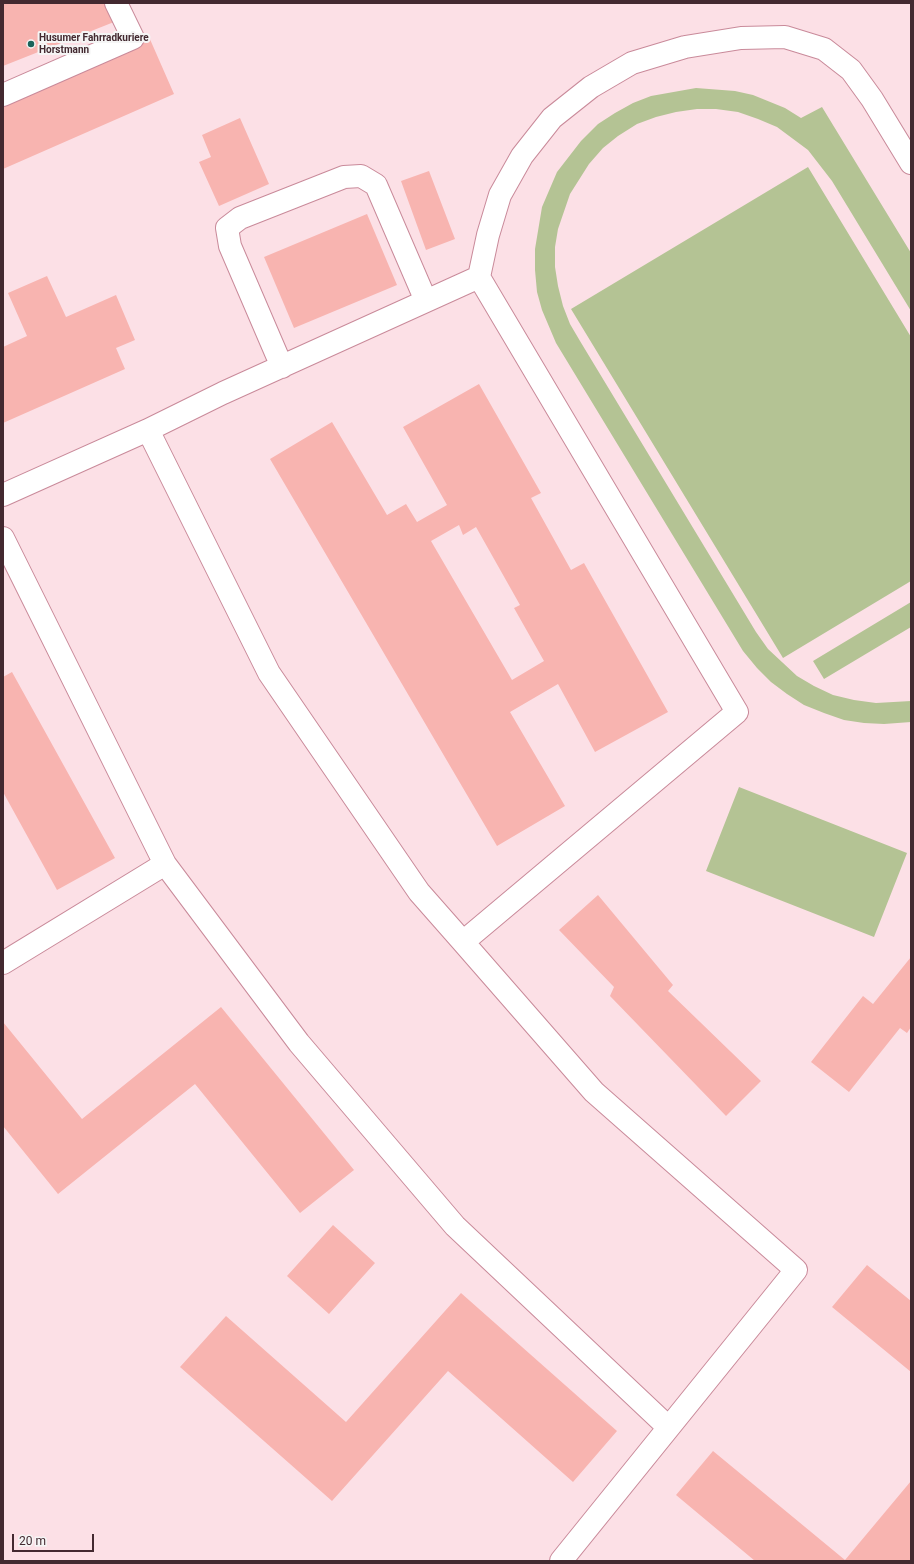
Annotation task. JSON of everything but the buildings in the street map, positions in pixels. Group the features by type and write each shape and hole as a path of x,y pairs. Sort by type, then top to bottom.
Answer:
{"lane":[{"path":"3,95 133,38 116,3"},
{"path":"463,942 737,712 479,277 488,235 500,195 522,156 552,118 591,87 632,63 684,47 741,38 785,37 824,49 851,70 872,99 911,163"},
{"path":"282,367 230,246 228,228 240,218 344,177 361,176 376,185 426,301"},
{"path":"3,495 148,430 223,393 479,277"},
{"path":"148,430 269,673 419,892 594,1092 796,1270 728,1357 668,1427 561,1561"},
{"path":"3,538 165,864 299,1043 455,1226 668,1427"},
{"path":"3,963 165,864"}],"green space":[{"path":"696,88 735,91 753,95 785,108 801,118 822,107 911,253 911,311 832,181 808,150 777,127 738,112 716,109 697,109 676,112 637,124 603,148 589,164 570,194 558,229 555,247 555,267 563,306 570,324 580,341 756,632 768,649 797,676 833,695 876,703 911,701 911,722 884,724 864,723 844,720 824,713 804,705 787,694 771,682 757,668 743,651 556,343 542,310 537,292 535,249 542,207 557,172 581,141 598,124 615,113 633,103 651,96"},
{"path":"808,167 911,337 911,581 783,658 571,309"},
{"path":"911,602 911,627 824,679 813,661"},
{"path":"739,787 907,853 874,937 706,871"}],"place":[{"name":"Husumer Fahrradkuriere Horstmann","path":"31,44"}]}
